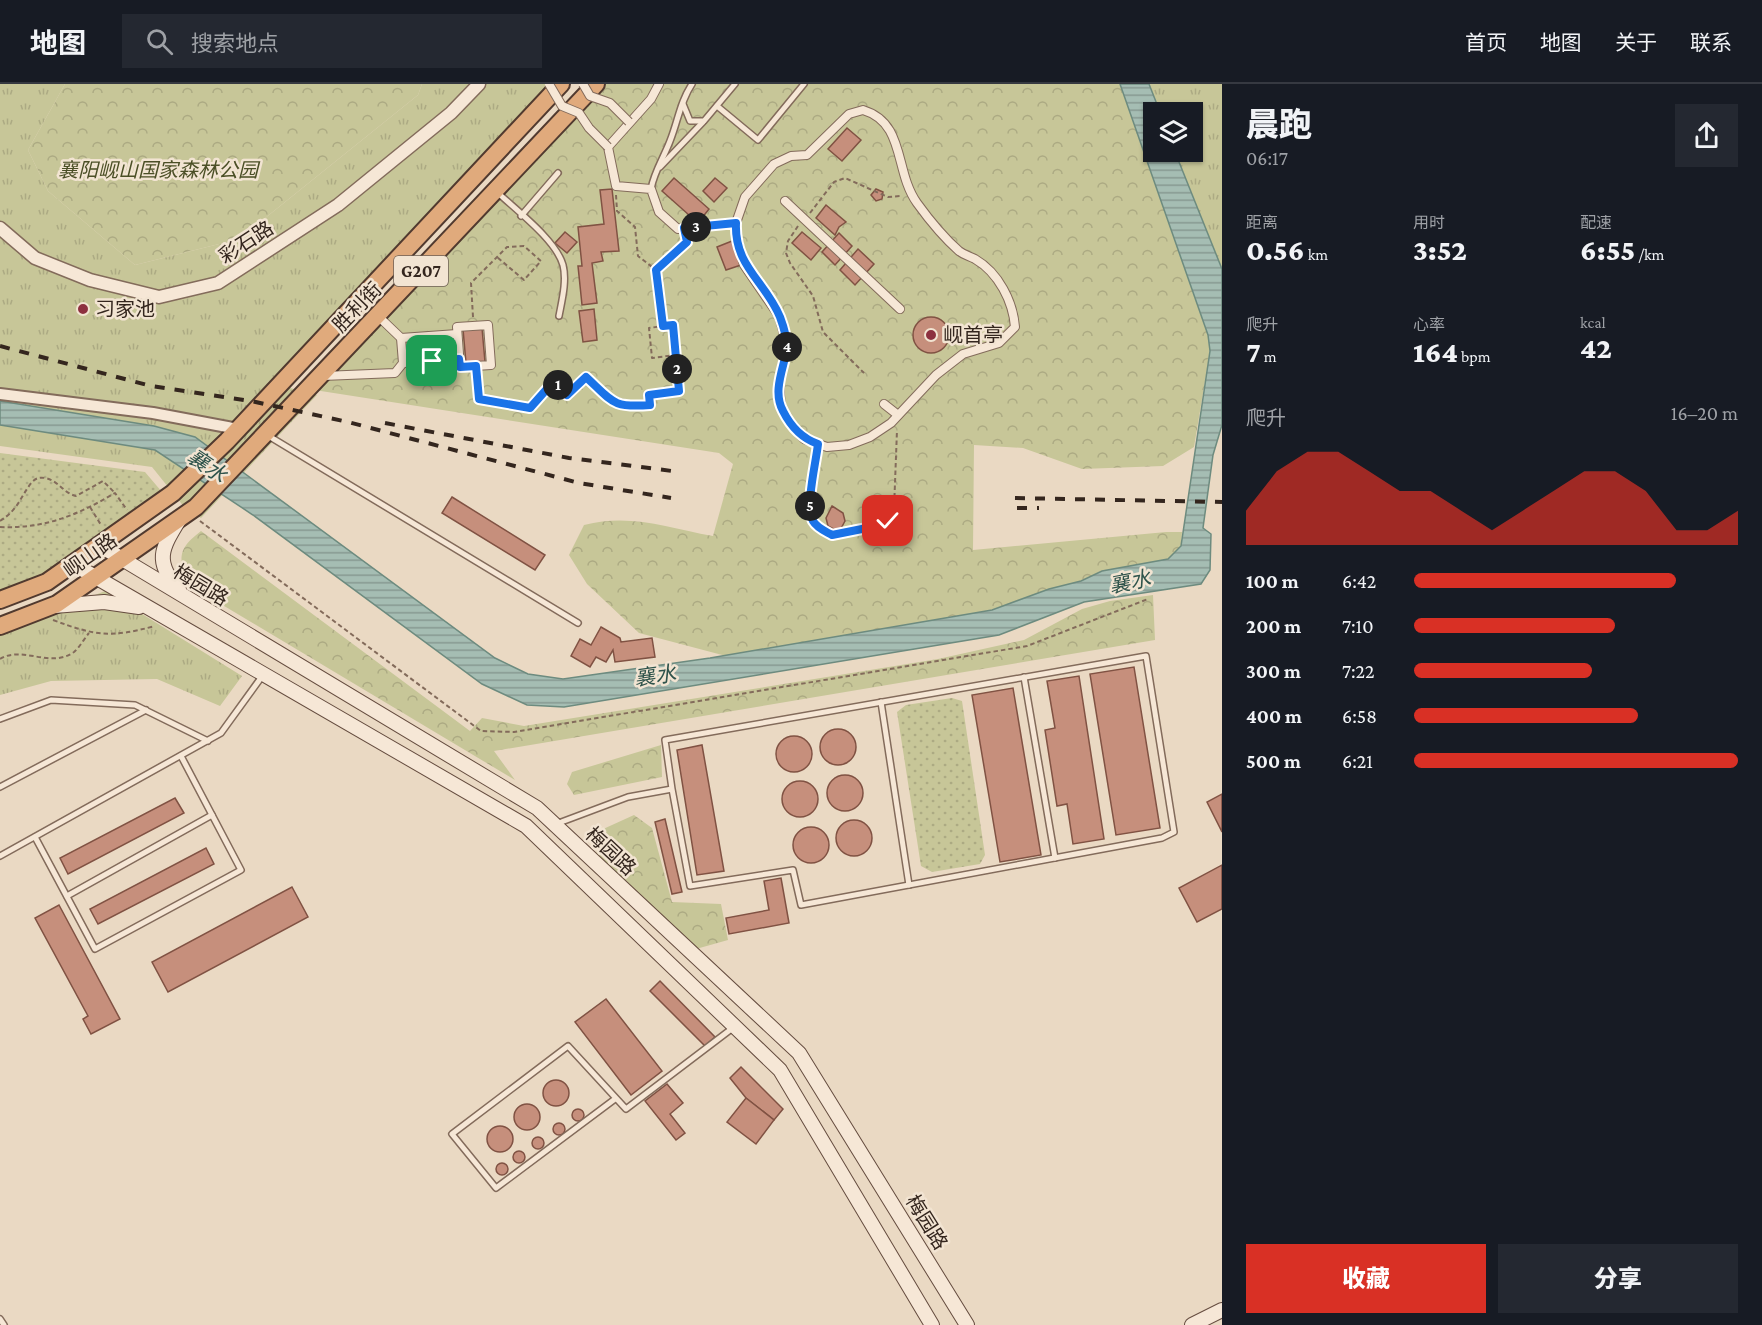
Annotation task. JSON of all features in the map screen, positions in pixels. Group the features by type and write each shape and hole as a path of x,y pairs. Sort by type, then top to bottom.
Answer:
{"highway":[{"name":"胜利街","path":"173,493 232,435 561,84"},
{"name":"胜利街","path":"188,512 245,457 596,84"},
{"name":"岘山路","path":"0,600 47,582 173,493"},
{"name":"岘山路","path":"0,626 52,606 95,579 188,512"}],"main road":[{"path":"188,512 162,553 165,574 189,600"},
{"name":"梅园路","path":"104,542 120,560 537,808 799,1053 967,1325"},
{"name":"梅园路","path":"73,564 95,579 526,826 780,1070 932,1325"},
{"path":"52,606 104,602 146,608"},
{"path":"1192,1325 1222,1310"}],"street":[{"name":"彩石路","path":"0,228 34,258 90,280 159,297 218,283 338,205 451,113 479,84"},
{"path":"549,84 562,106 579,113 589,128 608,147 616,186 651,189 659,212 678,229 736,223"},
{"path":"583,84 590,96 610,103 629,122"},
{"path":"608,147 651,99 659,84"},
{"path":"862,110 876,114 885,120 898,148 909,192 937,231 962,253 986,269 1006,292 1013,309 1014,327 999,343 963,354 870,438 849,446 827,447 804,440 781,408 779,382 787,345 779,316 744,265 736,234 736,223 745,197 774,164 791,156 807,155 849,114 862,110"},
{"path":"784,201 900,309"},
{"path":"321,376 395,373 403,363 402,338 378,316"},
{"path":"488,324 491,365 460,367 457,327 474,326 488,324"},
{"path":"402,338 457,334"},
{"path":"430,336 432,361"},
{"path":"403,363 459,359"},
{"path":"0,394 153,413 232,435"},
{"path":"884,404 898,415"}],"lane":[{"path":"651,189 670,141 682,99 692,84"},
{"path":"658,169 704,121 735,84"},
{"path":"717,106 758,140 804,84"},
{"path":"682,99 684,110 690,121 704,121"},
{"path":"521,216 558,173"},
{"path":"495,191 555,248 563,265 564,284 559,316"},
{"path":"266,434 578,623"},
{"path":"1146,656 1174,832 1162,838 801,905 793,870 690,886 665,740 881,702 1146,656"},
{"path":"0,856 222,733 263,675"},
{"path":"1024,677 1055,858"},
{"path":"0,719 51,700 135,705 208,741"},
{"path":"881,702 909,885"},
{"path":"0,787 146,710"},
{"path":"35,837 95,949 241,870 181,756"},
{"path":"555,825 628,797 672,789"},
{"path":"67,896 212,815"},
{"path":"615,1099 496,1188 452,1134 568,1046 626,1109 735,1026"},
{"path":"0,1319 4,1325"}],"path":[{"path":"616,186 616,211 635,226 638,256 656,270 663,326"},
{"path":"656,270 687,242 684,228"},
{"path":"474,326 471,284 497,257 507,247 524,246 541,261 524,280 497,257"},
{"path":"476,366 479,399 530,408 554,381 567,395 586,377 612,402 624,407 650,405 649,395 679,391 676,355 673,325 649,328 652,358 676,355"},
{"path":"818,444 810,508 812,519 817,527 832,535 882,525 894,509 898,415"},
{"path":"0,521 12,513 33,480 40,477 48,478 66,494 76,496 103,481 115,493 133,521"},
{"path":"0,527 24,528 50,524 90,507 115,493"},
{"path":"90,507 104,542"},
{"path":"188,512 480,731 514,732 1027,646 1148,599"},
{"path":"34,613 89,633 120,635 171,622"},
{"path":"0,659 9,653 55,658 73,652 89,633"}],"green space":[{"path":"0,84 65,84 28,150 48,191 135,265 239,239 418,95 422,84 561,84 284,380 267,382 317,395 201,518 185,508 152,467 0,446"},
{"name":"襄阳岘山国家森林公园","path":"65,84 422,84 418,95 239,239 135,265 48,191 28,150"},
{"path":"596,84 1120,84 1143,150 1143,162 1147,162 1208,335 1210,351 1194,447 1163,466 1082,469 1023,448 974,445 973,550 1182,532 1181,546 1168,559 1102,571 1081,581 1049,589 992,610 726,656 639,633 587,584 569,555 584,525 601,522 649,523 713,536 733,464 719,453 308,389"},
{"path":"1149,84 1222,84 1222,269 1179,162 1203,162 1203,102 1156,102"},
{"path":"0,453 145,472 162,492 42,578 0,594"},
{"path":"201,531 470,731 482,718 524,726 938,659 1024,640 1082,609 1110,601 1153,595 1155,640 494,751 515,780 184,582 182,553 188,543"},
{"path":"105,591 242,676 220,706 157,679 51,681 0,695 0,633"},
{"path":"952,698 962,701 985,855 980,864 932,872 921,866 897,712 906,705"},
{"path":"661,745 662,777 574,795 567,784 572,772"},
{"path":"634,815 652,828 672,902 721,904 728,940 696,949 596,855 601,830"}],"water":[{"name":"襄水","path":"1120,84 1149,84 1156,102 1143,102 1143,150"},
{"name":"襄水","path":"1147,162 1179,162 1222,269 1222,425 1213,455 1203,528 1211,534 1210,570 1201,584 1084,602 999,635 564,707 527,705 482,684 253,515 155,450 0,425 0,401 154,426 195,437 495,658 528,674 563,679 710,658 992,610 1049,589 1081,581 1102,571 1168,559 1181,546 1210,351 1208,335"}],"building":[{"path":"847,128 861,140 842,161 828,149"},
{"path":"674,178 709,209 698,223 662,191"},
{"path":"715,178 727,188 714,202 703,191"},
{"path":"612,189 619,251 601,252 603,261 592,263 597,303 582,305 578,266 582,266 578,227 604,224 600,190"},
{"path":"876,189 883,192 882,199 876,201 871,195"},
{"path":"826,205 846,222 839,227 835,235 816,218"},
{"path":"565,232 577,242 567,253 555,243"},
{"path":"802,232 821,248 811,260 792,243"},
{"path":"839,233 852,246 835,265 822,252"},
{"path":"732,241 741,265 726,270 717,247"},
{"path":"858,249 874,264 855,285 840,270"},
{"path":"594,309 597,340 583,342 579,311"},
{"name":"岘首亭","path":"931,317 944,322 949,335 944,348 931,353 918,348 913,335 918,322"},
{"path":"482,328 485,362 466,363 463,329"},
{"path":"452,497 545,555 535,570 442,513"},
{"path":"832,506 843,513 845,521 839,532 828,526 826,518"},
{"path":"601,627 620,638 621,642 652,638 655,657 615,662 613,650 606,662 596,657 590,667 571,656 580,639 591,645"},
{"path":"1134,667 1160,828 1116,835 1090,674"},
{"path":"1079,676 1104,839 1073,844 1067,804 1057,806 1045,730 1055,728 1047,681"},
{"path":"1013,688 1041,855 1000,862 972,695"},
{"path":"838,729 851,734 856,747 851,760 838,765 825,760 820,747 825,734"},
{"path":"794,736 807,741 812,754 807,767 794,772 781,767 776,754 781,741"},
{"path":"702,745 724,871 697,875 677,750"},
{"path":"845,775 858,780 863,793 858,806 845,811 832,806 827,793 832,780"},
{"path":"800,781 813,786 818,799 813,812 800,817 787,812 782,799 787,786"},
{"path":"1222,794 1222,832 1207,802"},
{"path":"175,798 184,813 68,874 60,858"},
{"path":"665,819 682,892 672,894 655,822"},
{"path":"854,820 867,825 872,838 867,851 854,856 841,851 836,838 841,825"},
{"path":"811,827 824,832 829,845 824,858 811,863 798,858 793,845 798,832"},
{"path":"206,848 214,864 98,924 90,909"},
{"path":"1222,865 1222,909 1197,922 1179,888"},
{"path":"781,878 789,923 729,934 726,918 769,910 764,881"},
{"path":"292,887 308,917 168,992 152,962"},
{"path":"59,905 120,1019 91,1034 83,1019 88,1016 35,918"},
{"path":"660,981 715,1037 705,1046 650,991"},
{"path":"606,999 662,1071 631,1095 575,1022"},
{"path":"741,1067 783,1109 774,1120 746,1098 730,1078"},
{"path":"556,1080 565,1084 569,1093 565,1102 556,1106 547,1102 543,1093 547,1084"},
{"path":"667,1084 683,1103 670,1114 685,1133 676,1140 645,1101"},
{"path":"746,1098 774,1120 756,1144 727,1122"},
{"path":"527,1104 536,1108 540,1117 536,1126 527,1130 518,1126 514,1117 518,1108"},
{"path":"580,1109 584,1115 580,1121 576,1121 572,1113"},
{"path":"561,1123 565,1129 561,1135 557,1135 553,1127"},
{"path":"500,1126 509,1130 513,1139 509,1148 500,1152 491,1148 487,1139 491,1130"},
{"path":"540,1137 544,1143 540,1149 536,1149 532,1141"},
{"path":"521,1151 525,1157 521,1163 517,1163 513,1155"},
{"path":"504,1163 508,1169 504,1175 500,1175 496,1167"}],"railway":[{"path":"0,346 151,386 251,401 348,422 579,483 671,498"},
{"path":"385,423 569,458 672,471"},
{"path":"1015,498 1222,502"},
{"path":"1017,508 1039,508"}],"place":[{"name":"习家池","path":"83,309"},
{"name":"岘首亭","path":"931,335"}],"route":[{"path":"432,361 459,359 460,367 476,366 479,399 530,408 554,381 567,395 586,377 612,402 624,407 650,405 649,395 679,391 673,325 663,326 656,270 687,242 684,228 736,223 736,234 744,265 760,285 779,316 787,345 779,382 781,408 804,440 818,444 810,501 812,519 817,527 832,535 850,534 882,525 888,521"}]}
